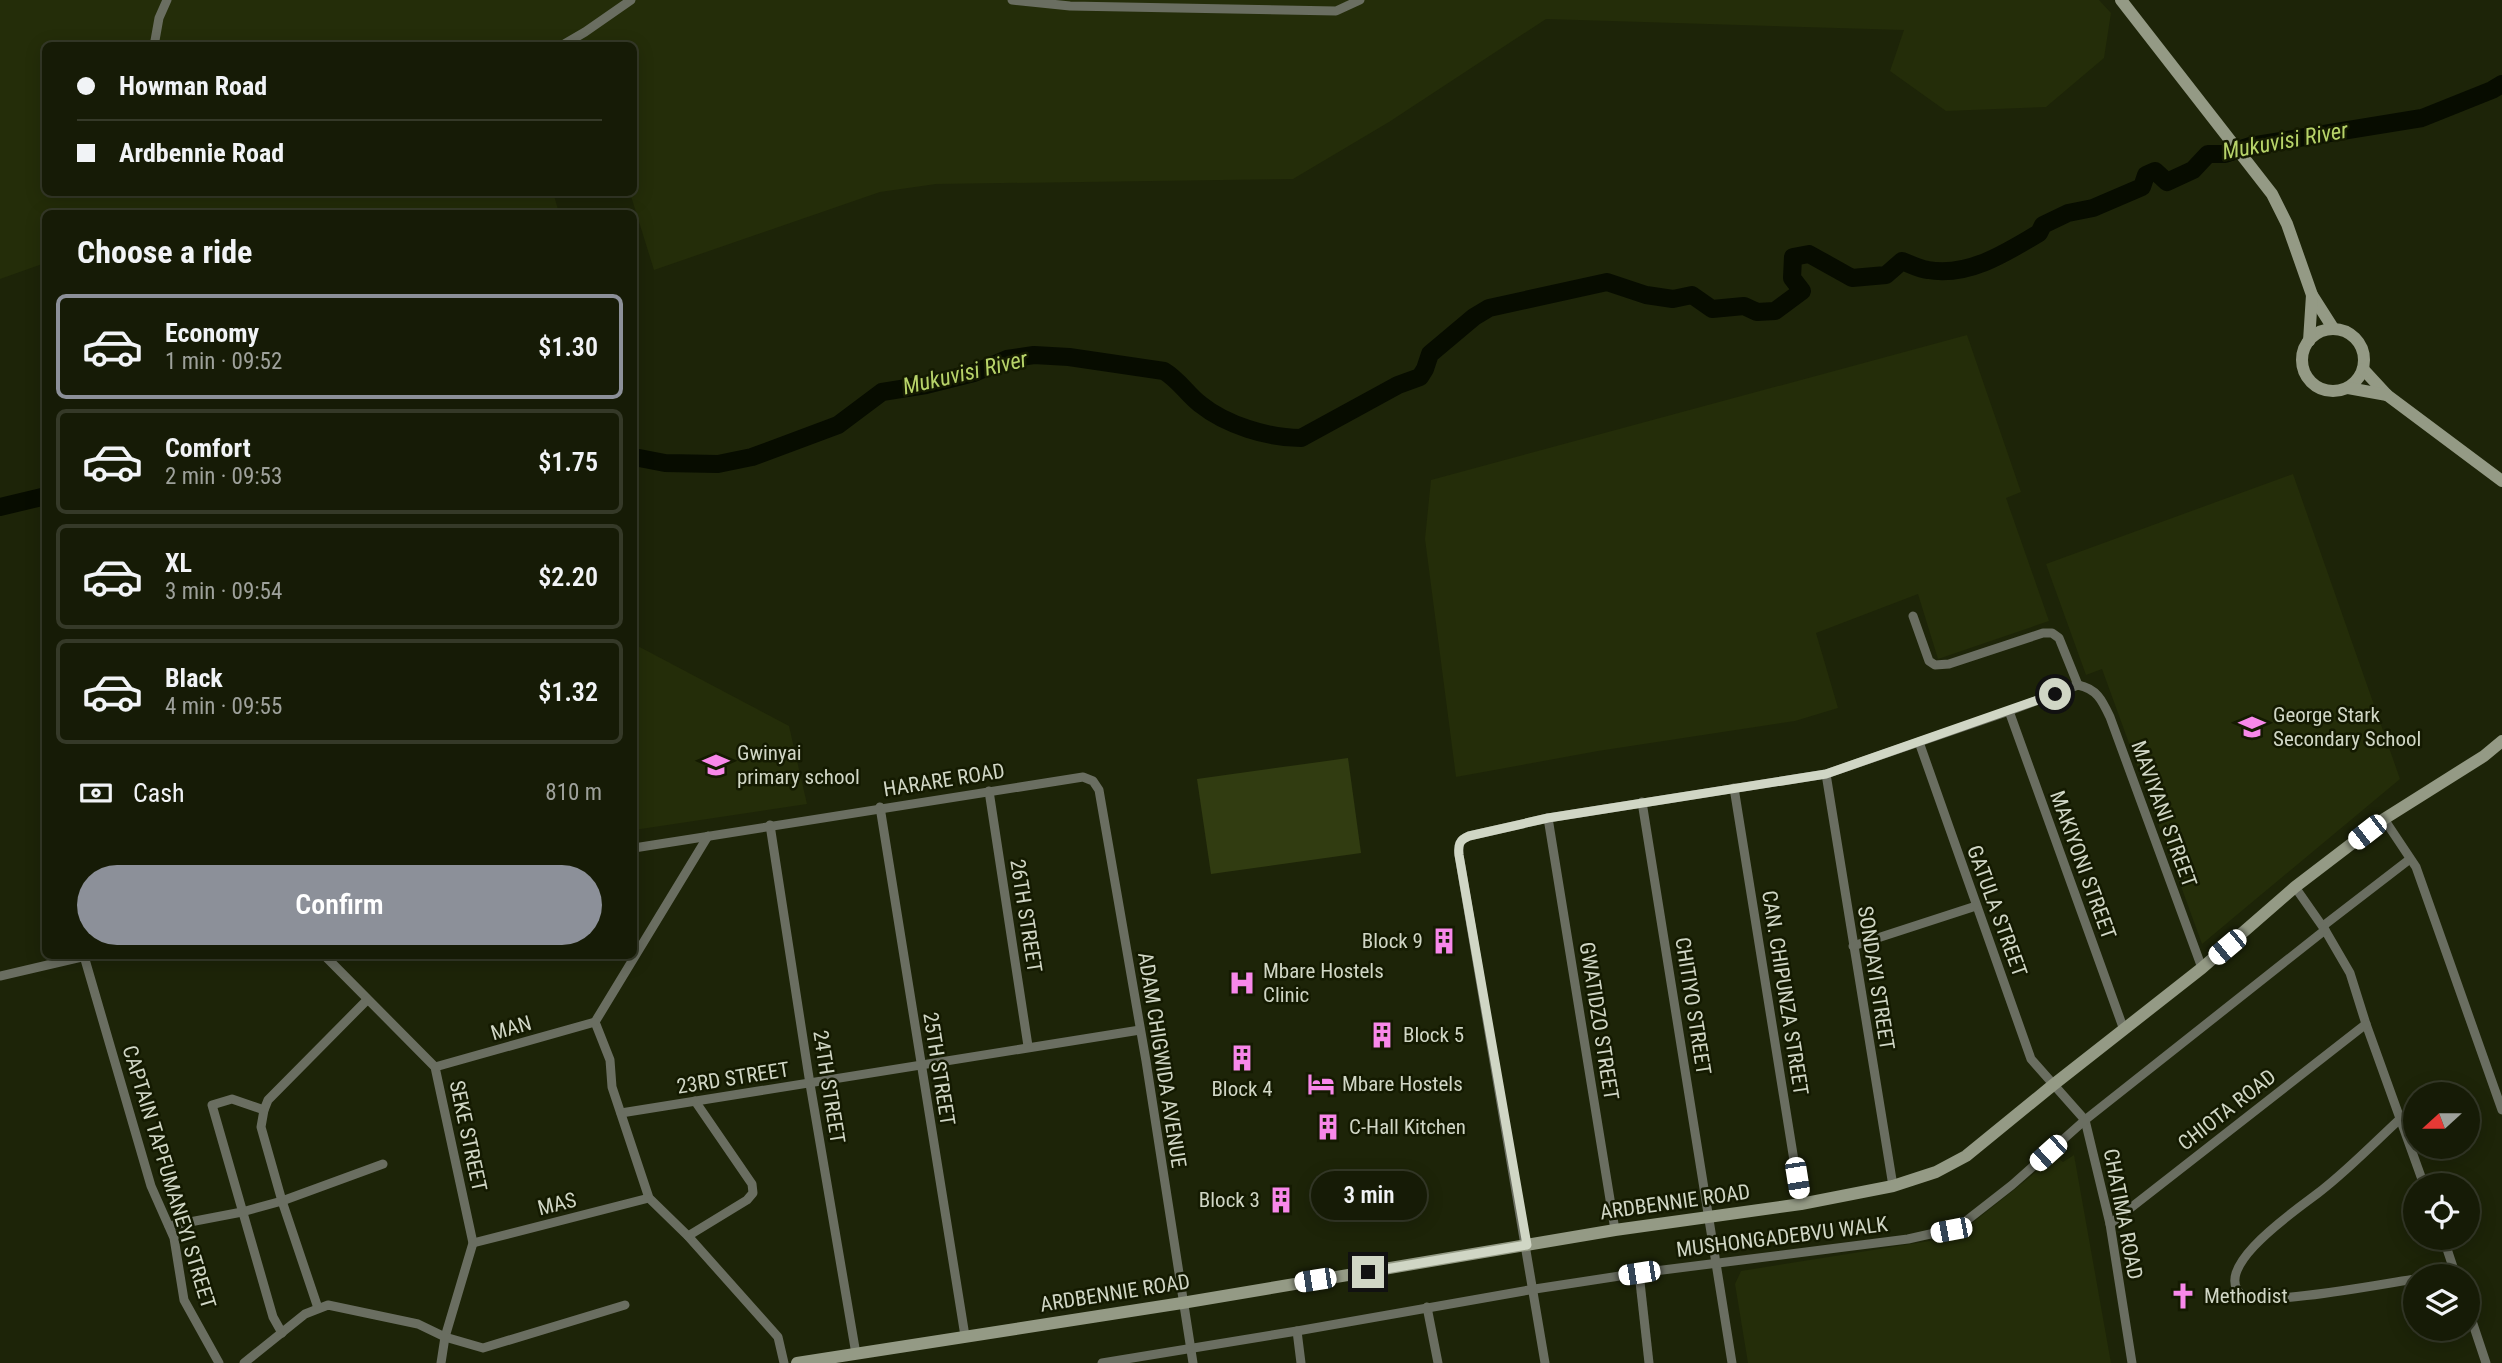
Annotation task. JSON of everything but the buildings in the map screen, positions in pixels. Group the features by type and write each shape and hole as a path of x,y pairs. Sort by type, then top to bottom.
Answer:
{"main road":[{"path":"2121,0 2272,194 2287,224 2312,295 2333,328"},
{"path":"2309,341 2312,295"},
{"path":"2333,328 2352,334 2363,351 2361,376 2348,388 2334,393 2313,384 2303,363 2309,341 2314,335 2333,328"},
{"path":"2363,369 2387,395 2502,481"},
{"path":"2348,388 2387,395"},
{"name":"ARDBENNIE ROAD","path":"797,1363 1182,1303 1615,1230 1801,1204 1893,1186 1936,1172 1966,1156 2202,968 2295,887 2384,818 2484,756 2502,741"},
{"path":"2484,756 2502,755"}],"street":[{"path":"155,42 159,18 167,0"},
{"path":"568,42 631,0"},
{"path":"1012,0 1070,6 1096,2 1336,11 1360,0"},
{"path":"1545,1363 1535,1289 1458,845 1464,838 1548,818 1826,774 2078,685 2059,638 2052,633 2043,633 1949,664 1935,666 1929,661 1913,617"},
{"name":"MAVIYANI STREET","path":"2078,685 2094,691 2110,717 2202,968"},
{"name":"MAKIYONI STREET","path":"2009,711 2124,1030"},
{"name":"GATULA STREET","path":"1919,742 2031,1059 2053,1085"},
{"name":"SONDAYI STREET","path":"1826,774 1893,1186"},
{"name":"HARARE ROAD","path":"637,848 1083,777 1093,781"},
{"name":"ADAM CHIGWIDA AVENUE","path":"1093,781 1099,790 1193,1363"},
{"name":"CAN. CHIPUNZA STREET","path":"1734,788 1801,1204"},
{"name":"26TH STREET","path":"989,791 1028,1046"},
{"name":"CHITIYO STREET","path":"1642,802 1732,1363"},
{"name":"25TH STREET","path":"880,807 965,1336"},
{"name":"GWATIDZO STREET","path":"1548,818 1615,1230"},
{"path":"2384,818 2416,867 2502,1110"},
{"name":"24TH STREET","path":"770,825 856,1354"},
{"path":"637,953 708,836"},
{"name":"MUSHONGADEBVU WALK","path":"1102,1363 1535,1289 1908,1239 1956,1228 2012,1185 2085,1120 2410,859"},
{"path":"2295,887 2324,928 2350,973 2420,1173"},
{"path":"1853,946 1976,906"},
{"path":"0,976 72,959"},
{"name":"CAPTAIN TAPFUMANEYI STREET","path":"86,959 151,1186 176,1248 184,1300 219,1363"},
{"name":"SEKE STREET","path":"329,959 435,1067 473,1243 445,1337 441,1363"},
{"path":"633,959 595,1022 610,1060 612,1087 649,1198 688,1236 778,1337 784,1363"},
{"path":"318,1308 261,1127 268,1100 367,1000"},
{"name":"MAN","path":"435,1067 595,1022"},
{"name":"CHIOTA ROAD","path":"2110,1224 2366,1024"},
{"name":"23RD STREET","path":"621,1113 1140,1030"},
{"name":"CHATIMA ROAD","path":"2053,1085 2085,1120 2110,1224 2132,1363"},
{"path":"264,1110 232,1099 212,1105 273,1317 282,1333"},
{"path":"688,1236 747,1200 753,1193 752,1184 695,1101"},
{"path":"2401,1118 2323,1190 2254,1245 2242,1262 2236,1282 2243,1296 2254,1300 2314,1295 2403,1281"},
{"path":"169,1226 242,1212 383,1164"},
{"name":"MAS","path":"473,1243 649,1198"},
{"path":"1639,1273 1649,1363"},
{"path":"244,1363 298,1318 318,1308 334,1305 414,1323 445,1337 483,1348 625,1305"},
{"path":"1427,1307 1438,1363"},
{"path":"1297,1331 1301,1363"},
{"path":"2479,1341 2486,1363"}],"shaded area":[{"path":"0,0 2099,0 2111,13 2104,58 2046,107 1946,111 1890,71 1904,30 1546,19 1389,122 1293,179 936,184 880,192 654,270 631,196 637,196 637,42 42,42 42,196 554,196 558,210 42,210 42,264 0,279"},
{"path":"1967,335 2021,492 2006,498 2049,621 1938,659 1918,594 1816,633 1838,708 1795,721 1598,751 1456,777 1425,539 1431,480"},
{"name":"George Stark Secondary School","path":"2293,474 2400,779 2202,944 2102,669 2086,675 2046,564"},
{"name":"Gwinyai primary school","path":"637,646 789,726 807,804 637,830"},
{"path":"1348,758 1361,853 1211,874 1197,779"},
{"path":"2074,1155 2111,1363 1748,1363 1735,1284 1741,1271 1955,1237 2056,1156 2063,1162"}],"waterway":[{"name":"Mukuvisi River","path":"637,458 665,463 718,464 752,457 838,425 882,392 926,385 974,373 1007,359 1034,355 1069,357 1164,371 1200,404 1222,418 1261,433 1301,438 1398,385 1420,377 1430,354 1474,317 1489,308 1607,282 1646,295 1673,299 1692,295 1712,309 1744,306 1757,312 1775,311 1802,291 1792,278 1793,257 1809,254 1852,278 1886,275 1902,261 1925,269 1943,271 1972,267 2013,248 2039,233 2043,225 2068,213 2093,208 2142,187 2146,175 2155,171 2167,182 2193,170 2208,154 2225,154 2250,146 2422,118 2502,84"},
{"name":"Mukuvisi River","path":"0,507 42,497"}],"place":[{"name":"George Stark Secondary School","path":"2252,727"},
{"name":"Gwinyai primary school","path":"716,765"},
{"name":"Block 9","path":"1444,941"},
{"name":"Mbare Hostels Clinic","path":"1242,983"},
{"name":"Block 5","path":"1382,1035"},
{"name":"Block 4","path":"1242,1058"},
{"name":"Mbare Hostels","path":"1321,1084"},
{"name":"C-Hall Kitchen","path":"1328,1127"},
{"name":"Block 3","path":"1281,1200"},
{"name":"Methodist","path":"2183,1296"}],"route":[{"path":"1368,1272 1527,1245 1459,855 1458,845 1464,838 1548,818 1826,774 2055,694"}]}
